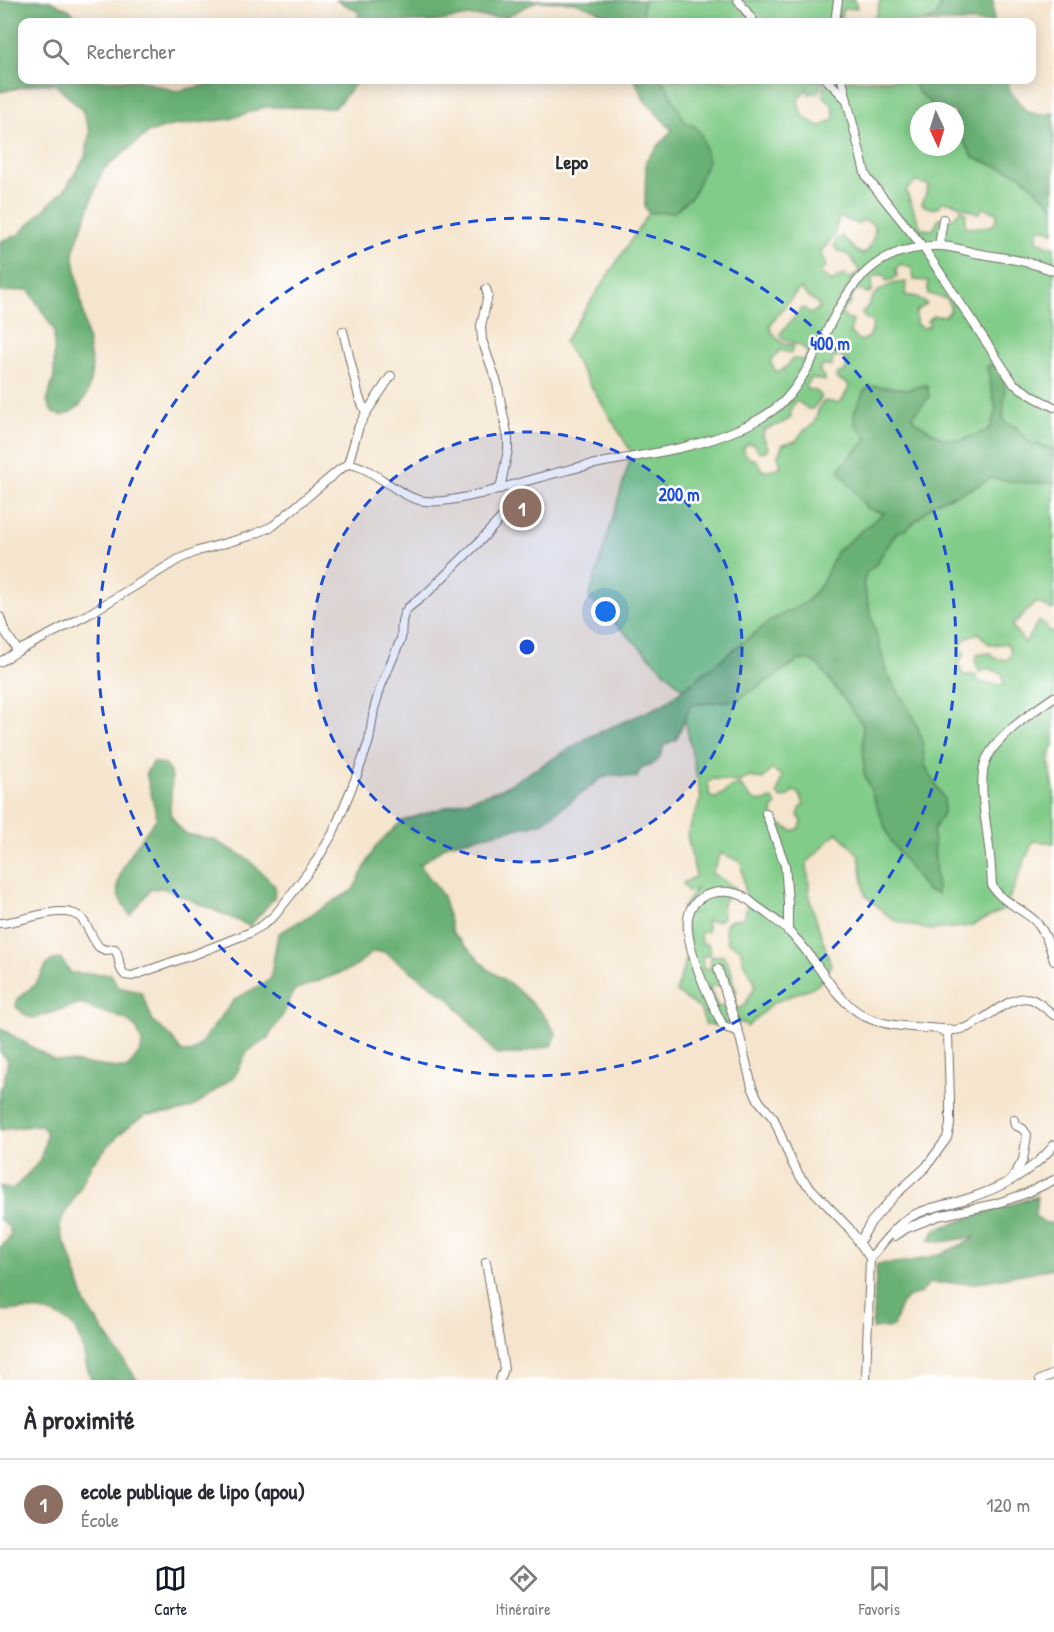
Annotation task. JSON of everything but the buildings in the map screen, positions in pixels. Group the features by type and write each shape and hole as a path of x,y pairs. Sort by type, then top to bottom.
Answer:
{"street":[{"path":"738,0 751,18"},
{"path":"836,18 838,0"},
{"path":"831,84 846,99"},
{"path":"843,84 868,179 923,247 1014,384 1054,407"},
{"path":"939,246 943,219"},
{"path":"348,464 358,466 421,501 446,501 583,466 690,447 759,420 783,401 817,352 839,306 855,283 862,274 890,256 905,250 939,246 1019,259 1054,272"},
{"path":"486,289 488,295 481,326 482,339 497,383 508,438 508,450 500,489"},
{"path":"343,331 359,398 366,413"},
{"path":"0,662 89,614 179,560 273,526 348,464 356,432 391,376"},
{"path":"0,923 44,914 65,912 75,914 81,917 99,947 105,950 115,949 118,954 120,971 132,976 249,933 275,915 317,860 333,833 369,741 374,709 381,686 401,639 404,614 480,541 516,502 518,497 513,485"},
{"path":"0,617 4,630 18,651"},
{"path":"1054,697 1016,725 996,745 985,762 983,798 992,885 1000,896 1036,922 1046,937 1054,961"},
{"path":"766,813 785,865 788,931"},
{"path":"737,1031 726,1028 722,1024 699,974 687,933 690,908 697,900 714,892 728,892 742,896 788,931 799,942 832,987 849,1005 866,1017 883,1023 955,1030 968,1027 1010,1002 1025,998 1034,1000 1054,1015"},
{"path":"718,969 752,1087 759,1101 774,1119 793,1165 801,1178 849,1228 870,1258 866,1380"},
{"path":"859,1243 871,1222 895,1195 926,1167 948,1135 949,1039 948,1034 939,1028"},
{"path":"1012,1179 1023,1160 1027,1135 1023,1129 1015,1125 1014,1120"},
{"path":"870,1258 903,1222 915,1214 979,1195 1012,1179 1039,1161 1054,1145"},
{"path":"884,1242 907,1228 938,1216 995,1204 1027,1193 1054,1180"},
{"path":"486,1262 504,1369 500,1380"},
{"path":"1040,1380 1054,1374"}],"green space":[{"path":"0,0 48,0 70,10 76,18 18,18 18,84 37,84 0,92"},
{"path":"336,0 643,0 643,18 609,18 596,10 574,2 537,1 504,18 469,16 358,18 359,12"},
{"path":"643,0 855,0 857,8 843,9 842,18 642,17"},
{"path":"880,0 940,0 940,8 935,18 872,18 877,14"},
{"path":"940,0 993,0 994,18 935,18 940,8"},
{"path":"55,84 152,84 177,91 212,84 355,84 335,108 265,107 230,119 171,126 148,133 102,171 73,252 92,367 90,384 82,403 70,413 62,416 52,412 47,401 54,377 54,330 29,290 0,292 0,241 18,235 66,188 85,157 90,132 82,110"},
{"path":"637,84 665,84 685,122 695,126 702,136 708,161 693,195 674,212 649,213 645,207 646,160 672,130 644,100"},
{"path":"665,84 821,84 819,92 809,94 807,88 798,99 800,110 805,117 821,127 834,119 833,106 824,96 824,84 914,84 919,93 930,102 910,102 910,156 964,156 964,142 974,158 1021,175 1054,207 1054,233 1042,228 1036,239 1038,242 1044,242 1044,245 1054,246 1054,450 1029,442 1016,427 1004,421 1005,390 987,367 996,410 991,427 962,440 942,439 915,421 912,416 929,397 927,385 908,389 875,386 855,424 867,438 842,465 885,512 837,551 822,584 805,603 772,620 683,689 589,598 632,453 564,342 649,213 674,212 695,126 685,123","holes":["915,182 929,185 922,204 925,206 938,208 941,202 951,202 977,213 980,213 983,207 997,213 996,222 991,226 968,228 965,225 966,213 961,209 954,218 939,218 933,230 921,228 906,191","839,217 858,224 863,220 874,226 875,233 868,251 862,254 856,251 842,236 836,240 834,246 838,251 850,256 860,271 850,279 844,275 833,282 822,275 821,271 825,268 826,262 821,251 834,236","900,264 912,267 914,280 928,281 928,294 947,299 950,311 945,316 933,316 928,321 930,326 923,328 916,324 916,311 927,304 917,297 905,295 906,282 897,283 877,293 862,312 865,318 872,321 873,328 869,336 861,341 850,333 853,320 846,319 842,313 844,307 850,304 854,291 860,289 866,293 872,292 872,279 877,275 884,275 886,281 892,280 897,276 896,269","801,289 819,305 819,308 811,314 804,308 801,309 780,334 783,340 801,346 808,354 805,360 792,359 781,371 776,371 770,362 780,350 792,352 794,345 783,344 771,331 770,325","840,356 848,361 845,371 837,374 836,378 848,384 849,387 843,399 838,403 825,401 820,405 814,424 803,431 796,441 783,444 778,456 781,466 763,471 756,460 747,457 743,449 747,444 754,444 759,452 766,451 768,448 763,436 764,430 791,418 791,408 795,402 812,409 821,399 821,395 807,389 806,386 812,378 825,381 819,371 822,366 832,366 833,358"]},
{"path":"914,84 1008,84 1010,91 1027,112 1041,115 1054,113 1054,207 1021,175 974,158 964,142 964,102 930,102 919,93"},
{"path":"991,363 999,372 1004,384 1004,421 1016,427 1029,442 1054,450 1054,483 1024,483 991,478 975,487 934,503 907,529 897,532 875,565 866,573 863,585 887,674 913,716 922,739 925,765 944,799 944,811 933,831 937,894 926,890 890,840 864,773 863,725 820,667 811,660 799,660 737,700 691,705 676,740 664,745 657,761 642,767 637,778 614,775 602,778 542,823 448,844 420,865 443,896 453,933 489,970 512,985 541,1012 556,1033 553,1045 518,1054 496,1054 450,999 384,952 373,952 353,968 294,990 285,1012 267,1039 248,1051 231,1079 193,1107 177,1112 146,1115 133,1123 92,1163 62,1218 61,1234 86,1305 137,1380 92,1380 78,1334 71,1325 54,1314 32,1310 0,1311 0,1247 11,1234 9,1227 0,1220 0,1186 12,1190 40,1161 46,1131 40,1125 0,1130 0,1089 4,1083 8,1060 0,1052 0,1028 54,1060 127,1069 141,1051 142,1043 137,1029 125,1019 81,1003 35,1018 28,1017 16,1007 17,999 36,984 47,964 61,959 71,973 111,974 118,987 141,992 153,1021 172,1038 181,1051 190,1053 196,1049 235,999 270,980 278,934 353,890 376,846 402,821 502,789 591,736 662,705 772,620 805,603 822,584 837,551 884,513 867,509 839,470 867,438 855,424 854,413 864,391 875,386 908,389 927,385 929,397 912,416 915,421 943,439 962,440 991,427 996,410 987,367"},
{"path":"991,478 1054,483 1054,609 1035,603 1012,626 1025,643 1038,622 1045,624 1048,630 1054,633 1054,747 1049,762 1054,791 1054,843 1033,841 1005,909 971,926 929,930 893,920 865,895 859,855 837,832 807,863 810,901 831,965 818,985 773,1003 747,1027 744,1023 706,1025 700,1009 676,992 690,947 681,911 696,889 688,892 683,883 696,876 687,835 701,798 685,719 691,705 737,700 799,660 811,659 820,667 863,725 864,773 937,894 933,831 944,811 944,799 925,765 922,739 913,716 887,674 863,585 866,573 875,565 897,532 907,529 934,503 975,487","holes":["979,633 990,644 1006,643 1010,648 1011,655 1007,660 994,658 990,653 977,655 975,661 980,673 986,668 1002,673 1004,685 977,681 976,675 963,675 959,664 965,653 961,648 963,641","772,769 782,776 777,795 782,798 789,796 793,791 799,793 804,804 798,816 802,821 800,828 793,831 782,825 773,813 772,809 777,805 773,799 754,800 740,785 733,786 716,798 710,797 708,783 712,779 738,782 750,777 763,779","721,853 741,862 747,906 744,918 731,920 726,924 725,931 728,943 740,948 744,964 754,980 755,987 746,1004 735,1011 732,1005 718,1007 710,989 711,986 723,985 729,1000 737,991 731,970 723,955 710,957 711,968 703,969 702,957 709,955 710,952 708,944 701,943 700,933 708,931 706,921 717,921 723,918 724,901 735,888 712,873"]},
{"path":"153,762 166,765 172,777 170,813 177,825 186,834 214,840 248,859 275,886 274,898 250,926 163,888 151,889 130,915 122,902 118,894 120,875 138,843 157,818 146,773"},
{"path":"1037,1196 1035,1217 1046,1223 1054,1223 1054,1268 975,1283 929,1283 921,1293 910,1296 901,1304 893,1327 872,1329 877,1264 916,1260 940,1254 964,1244 976,1237 940,1242 929,1240 936,1229"}],"place":[{"name":"ecole publique de lipo (apou)","path":"522,508"}],"district":[{"name":"Lepo","path":"572,162"}]}
